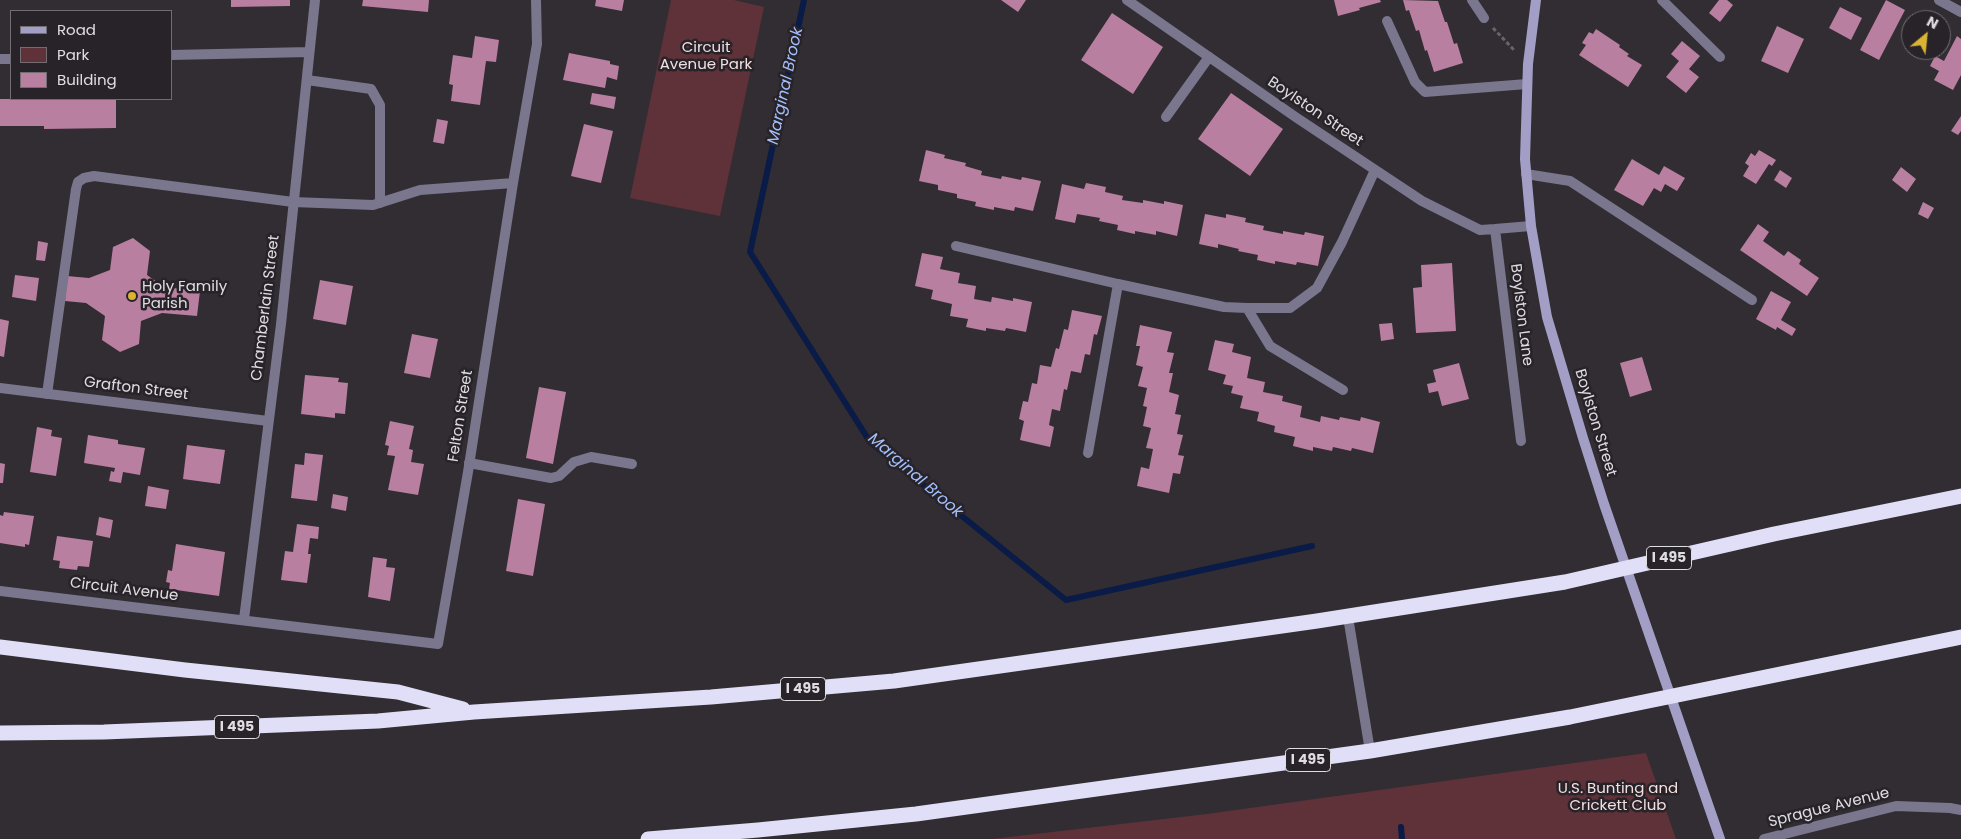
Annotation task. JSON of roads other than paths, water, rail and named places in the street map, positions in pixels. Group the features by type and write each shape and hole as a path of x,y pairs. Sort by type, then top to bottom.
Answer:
{"highway":[{"name":"I 495","path":"0,733 104,732 378,722 474,712 711,697 894,681 1348,617 1565,582 1774,534 1961,496"},
{"name":"I 495","path":"648,839 758,830 1007,802 1370,752 1580,715 1961,637"},
{"path":"0,647 230,676 398,692 474,712"},
{"path":"703,839 758,830"}],"main road":[{"name":"Boylston Street","path":"1536,0 1528,64 1525,159 1531,226 1547,317 1604,504 1720,839"}],"street":[{"name":"Chamberlain Street","path":"244,619 294,202 315,0"},
{"name":"Felton Street","path":"244,619 438,644 537,44 536,0"},
{"name":"Boylston Street","path":"1127,0 1422,201 1480,230 1495,228"},
{"path":"1472,0 1484,18"},
{"path":"1662,0 1720,57"},
{"path":"1939,0 1961,12"},
{"path":"1387,21 1415,82 1425,92 1527,84"},
{"path":"172,55 309,52"},
{"path":"1166,117 1209,57"},
{"path":"306,80 371,89 380,105 380,203"},
{"path":"956,246 1224,307 1290,308 1317,288 1342,242 1374,170"},
{"path":"1526,174 1570,181 1752,300"},
{"path":"47,394 76,189 78,182 84,178 94,176 294,202 373,205 420,190 513,183"},
{"path":"1495,228 1531,226"},
{"name":"Boylston Lane","path":"1495,228 1521,441"},
{"path":"1088,452 1118,284"},
{"path":"1247,308 1270,346 1343,390"},
{"name":"Grafton Street","path":"0,388 268,421"},
{"path":"469,463 551,478 559,476 574,462 591,457 632,464"},
{"name":"Circuit Avenue","path":"0,590 244,619"},
{"path":"1348,617 1370,752"},
{"name":"Sprague Avenue","path":"1764,839 1896,806 1961,810"}],"waterway":[{"name":"Marginal Brook","path":"804,0 750,252 870,442 1066,600 1312,546"},
{"name":"Marginal Brook","path":"1401,827 1402,839"}],"place":[{"name":"Holy Family Parish","path":"132,296"}],"park label":[{"name":"Circuit Avenue Park","path":"706,56"},
{"name":"U.S. Bunting and Crickett Club","path":"1618,798"}]}
